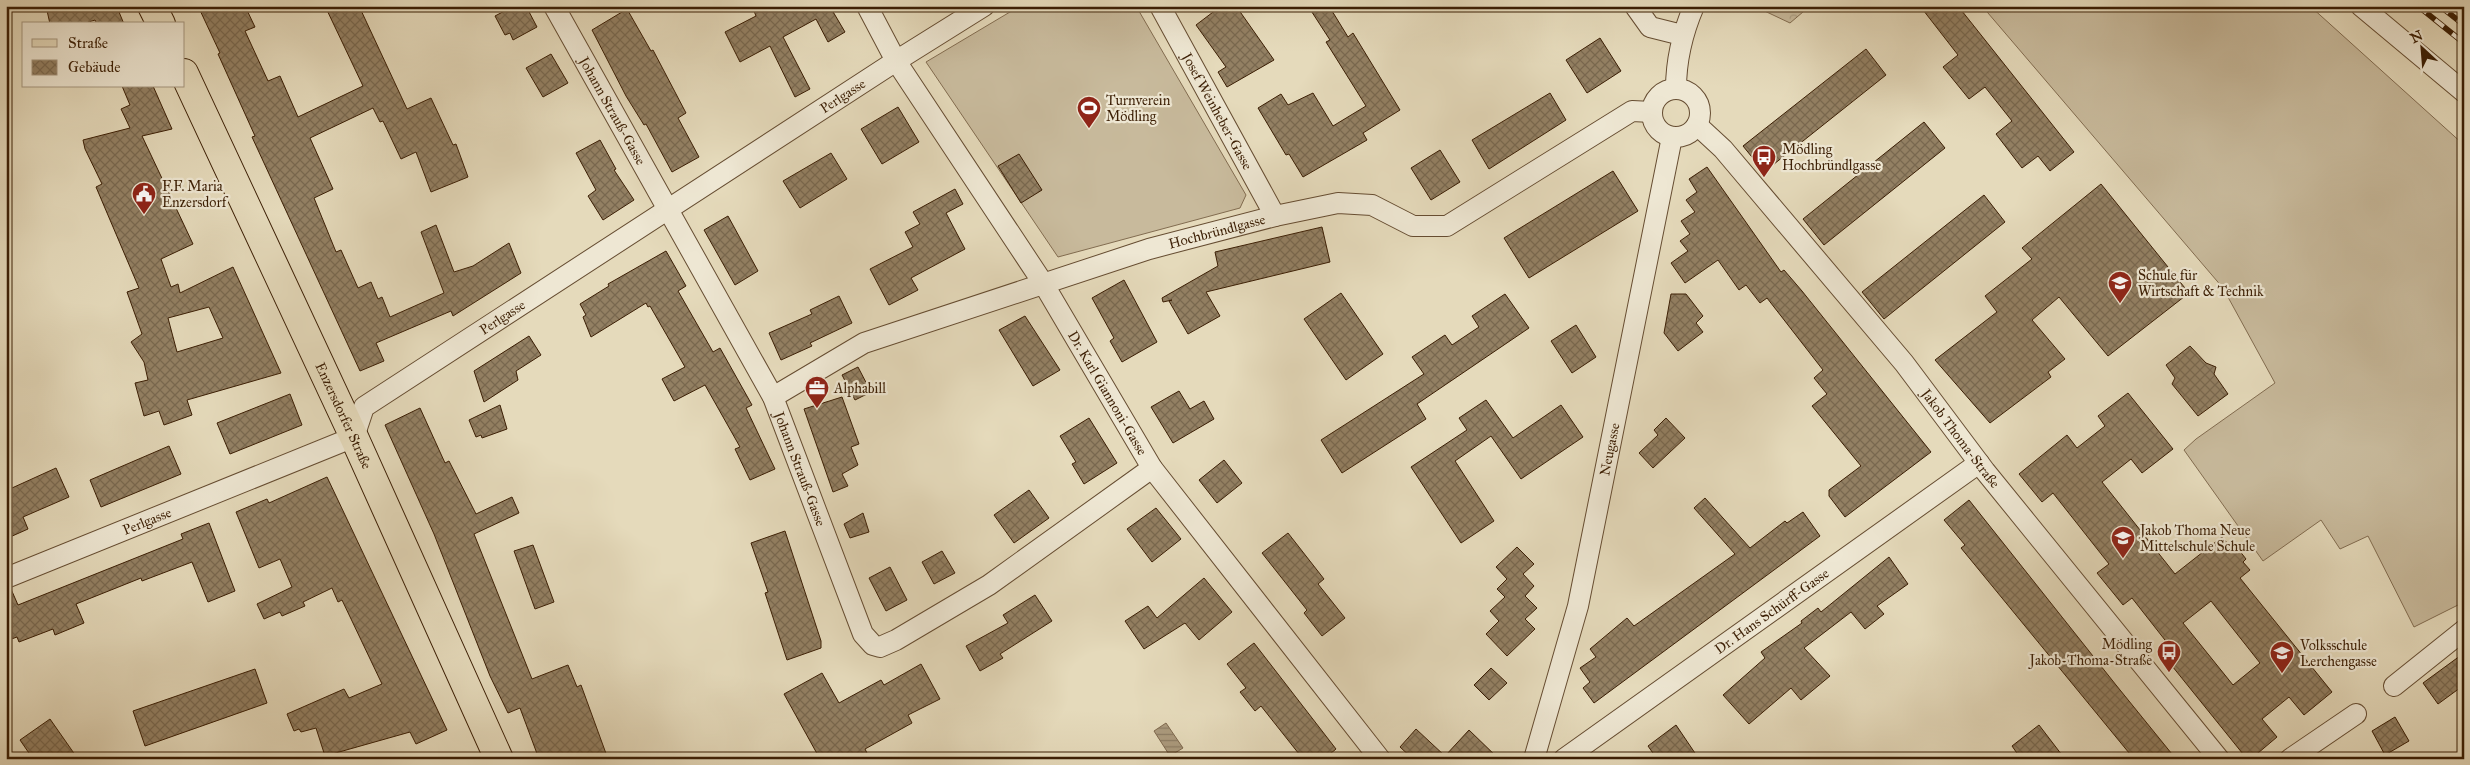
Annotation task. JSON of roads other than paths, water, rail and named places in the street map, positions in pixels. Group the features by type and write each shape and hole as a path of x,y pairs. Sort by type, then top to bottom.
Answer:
{"main road":[{"path":"152,6 160,22"},
{"name":"Enzersdorfer Straße","path":"185,75 354,436 499,759"}],"street":[{"name":"Johann Strauß-Gasse","path":"554,6 773,397 863,634 873,645 880,647 989,586 1152,468"},
{"name":"Dr. Karl Giannoni-Gasse","path":"867,6 896,61 1043,283 1152,468 1380,759"},
{"name":"Perlgasse","path":"6,578 354,436 364,407 896,61 984,6"},
{"path":"1635,6 1650,26 1682,35"},
{"path":"1676,89 1676,65 1682,35 1694,6"},
{"path":"2361,6 2464,92"},
{"name":"Josef Weinheber-Gasse","path":"1166,9 1275,216"},
{"path":"1676,89 1689,93 1694,97 1700,110 1697,124 1686,134 1672,137 1666,135 1655,125 1652,112 1656,98 1669,90 1676,89"},
{"name":"Hochbründlgasse","path":"773,397 864,343 1149,249 1275,216 1338,203 1372,205 1413,226 1447,226 1632,111 1652,112"},
{"name":"Jakob Thoma-Straße","path":"1697,124 1724,149 1904,363 1979,463 2219,759"},
{"name":"Neugasse","path":"1534,759 1578,606 1672,137"},
{"name":"Dr. Hans Schürff-Gasse","path":"1564,759 1979,463"},
{"path":"2394,686 2464,630"},
{"path":"2290,759 2356,714"}],"railway":[{"path":"2418,6 2464,43"},
{"path":"2440,6 2464,25"}],"place":[{"name":"Turnverein Mödling","path":"1089,129"},
{"name":"Mödling Hochbründlgasse","path":"1764,178"},
{"name":"F.F. Maria Enzersdorf","path":"144,215"},
{"name":"Schule für Wirtschaft & Technik","path":"2120,304"},
{"name":"Alphabill","path":"817,409"},
{"name":"Jakob Thoma Neue Mittelschule Schule","path":"2123,559"},
{"name":"Mödling Jakob-Thoma-Straße","path":"2169,673"},
{"name":"Volksschule Lerchengasse","path":"2282,674"}]}
